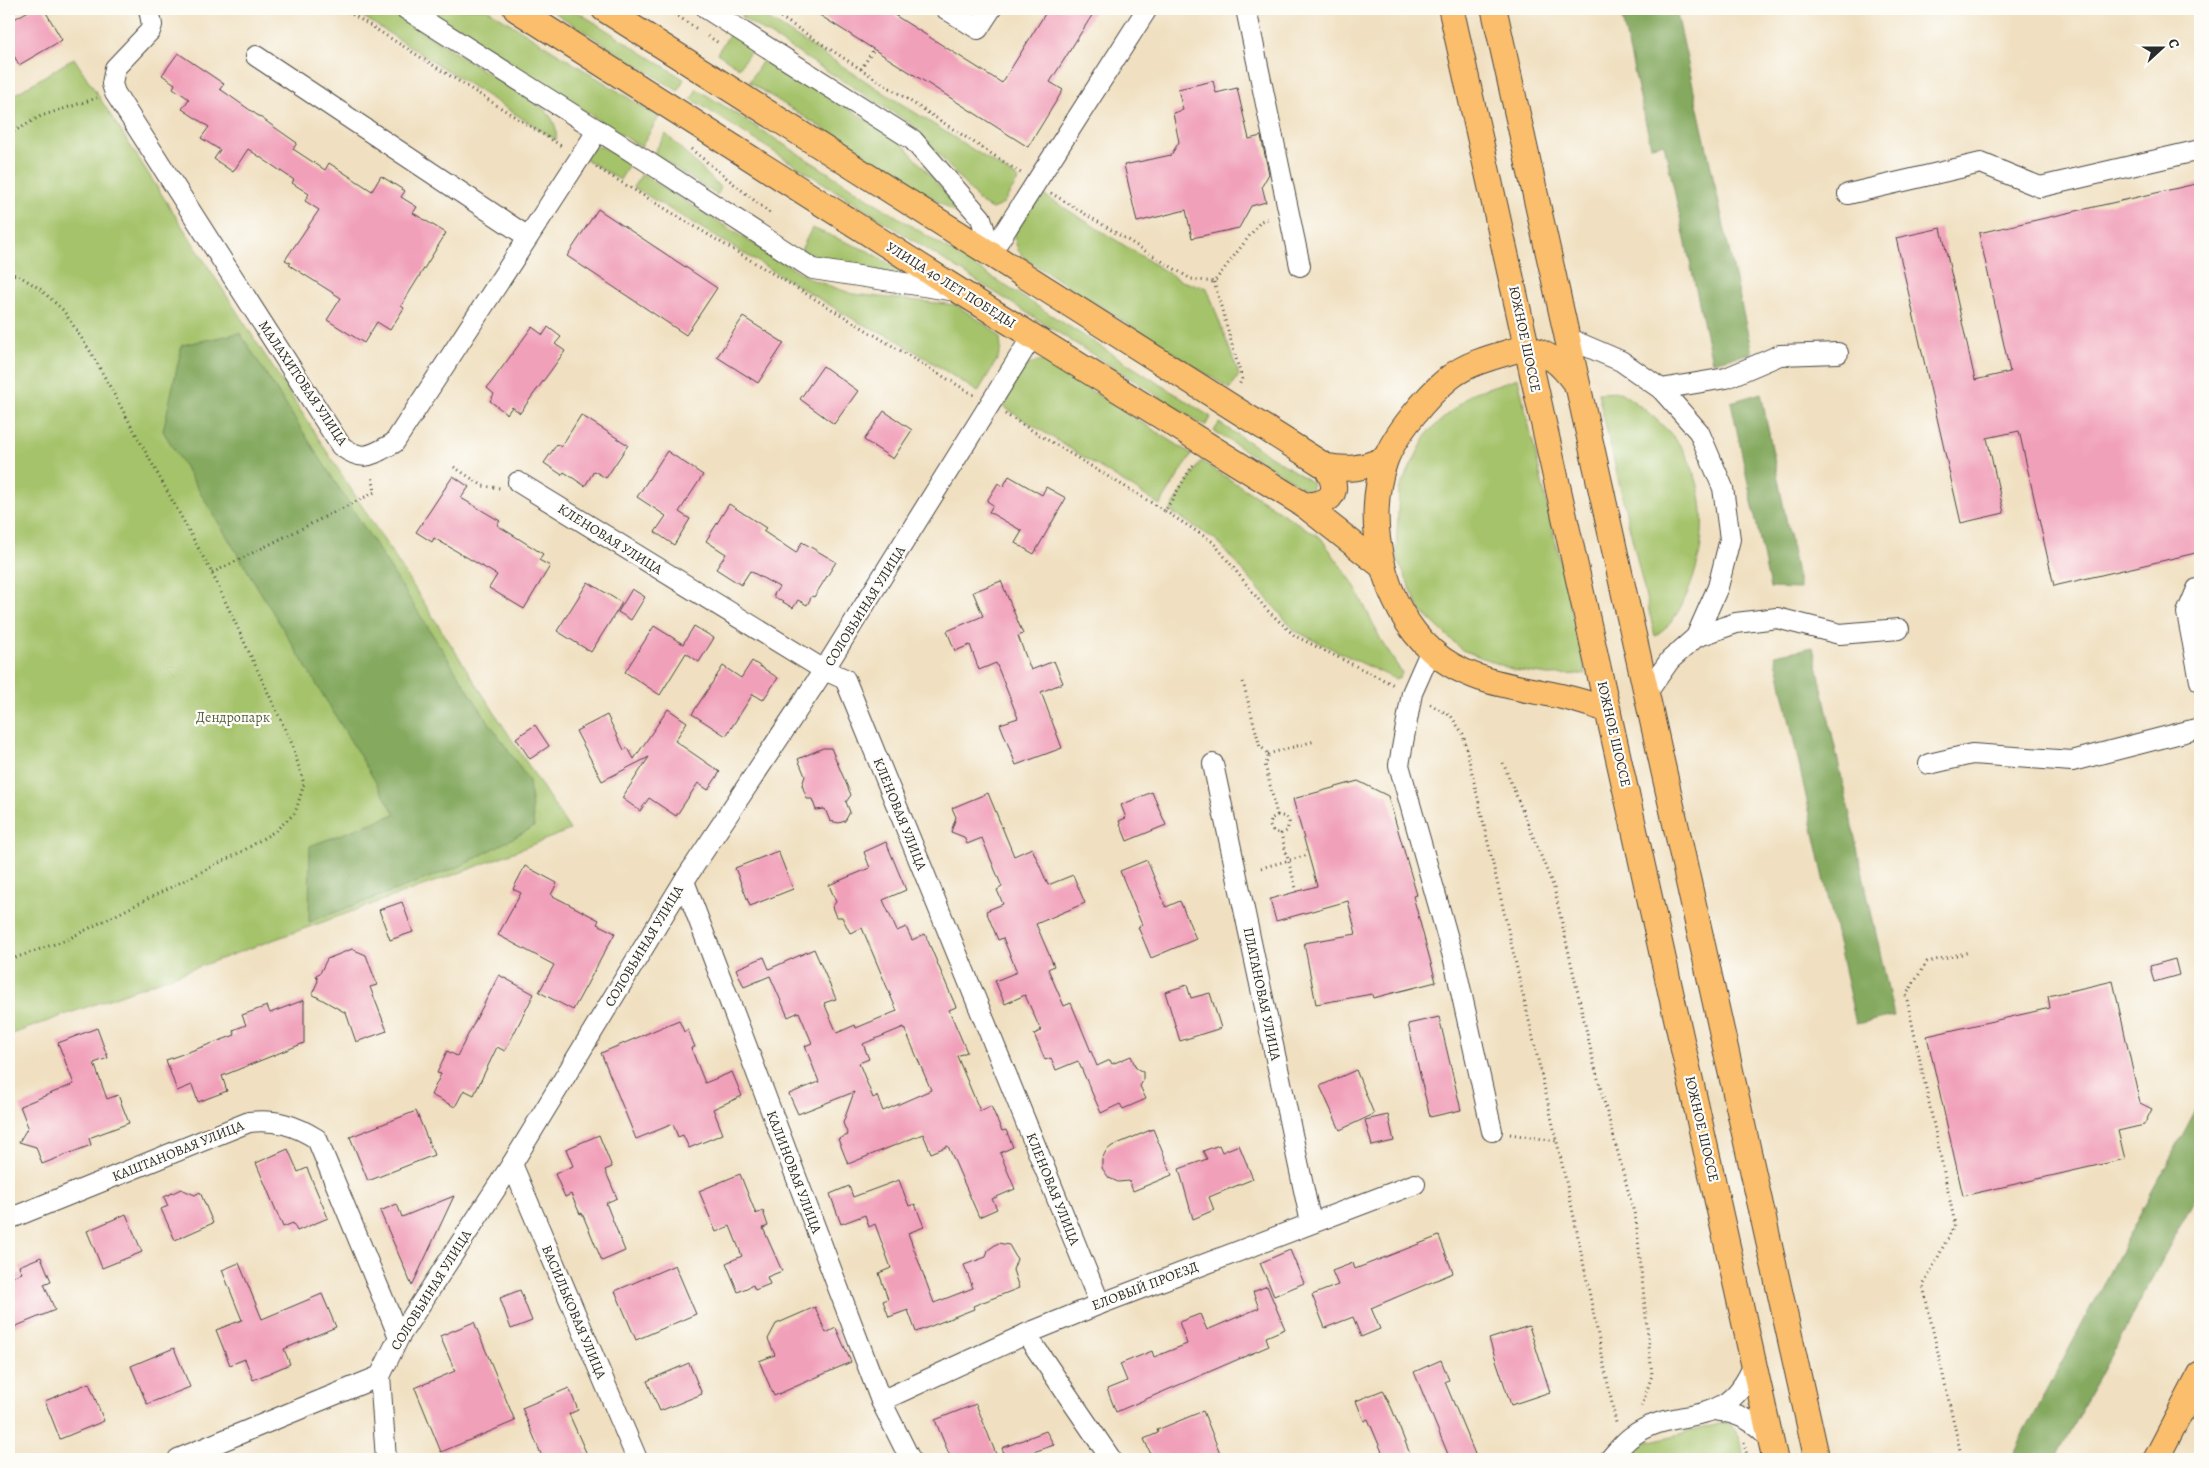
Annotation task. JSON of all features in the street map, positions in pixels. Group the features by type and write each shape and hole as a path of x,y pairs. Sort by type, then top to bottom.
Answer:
{"main road":[{"name":"УЛИЦА 40 ЛЕТ ПОБЕДЫ","path":"516,9 961,292 1304,506 1383,567"},
{"path":"604,9 1326,466 1339,469 1362,468 1385,460"},
{"name":"ЮЖНОЕ ШОССЕ","path":"1452,9 1773,1450"},
{"path":"1494,9 1565,337 1817,1459"},
{"path":"1577,385 1560,363 1544,352 1526,347 1482,361 1450,376 1422,404 1385,460 1376,494 1376,534 1383,567 1395,600 1412,628 1430,650 1458,670 1496,684 1582,701 1608,710"},
{"path":"1304,506 1317,505 1326,501 1333,494 1335,485 1326,466"},
{"path":"2156,1459 2200,1375"}],"street":[{"path":"115,93 112,84 115,68 150,31 152,25 149,9"},
{"path":"406,9 813,269 961,292"},
{"path":"707,9 913,140 981,218 991,254"},
{"path":"946,9 978,29 991,9"},
{"path":"991,254 1147,9"},
{"path":"1246,9 1300,266"},
{"path":"256,56 528,237"},
{"name":"МАЛАХИТОВАЯ УЛИЦА","path":"115,93 342,446 354,455 368,457"},
{"path":"368,457 394,442 598,130"},
{"path":"1848,194 1981,163 2040,187 2200,150"},
{"name":"СОЛОВЬИНАЯ УЛИЦА","path":"380,1376 399,1337 512,1164 684,881 824,670 1033,336"},
{"path":"1565,337 1621,361 1661,389 1699,432 1723,488 1730,539 1718,587 1696,637"},
{"path":"1661,389 1726,378 1780,355 1838,353"},
{"name":"КЛЕНОВАЯ УЛИЦА","path":"518,482 824,670 845,679 1100,1304"},
{"path":"2200,588 2187,613 2200,681"},
{"path":"1646,694 1670,660 1696,637 1736,623 1777,618 1840,634 1899,629"},
{"path":"1430,650 1412,694 1399,765 1454,960 1492,1131"},
{"path":"1929,764 1972,754 2072,761 2200,728"},
{"name":"ПЛАТАНОВАЯ УЛИЦА","path":"1213,764 1311,1223"},
{"name":"КАЛИНОВАЯ УЛИЦА","path":"684,881 881,1401 910,1459"},
{"name":"КАШТАНОВАЯ УЛИЦА","path":"9,1219 249,1122 268,1121 286,1124 303,1130 316,1138 399,1337"},
{"name":"ВАСИЛЬКОВАЯ УЛИЦА","path":"512,1164 637,1459"},
{"name":"ЕЛОВЫЙ ПРОЕЗД","path":"881,1401 1026,1334 1415,1184"},
{"path":"1026,1334 1111,1459"},
{"path":"1715,1410 1738,1393 1747,1381 1754,1364"},
{"path":"178,1459 380,1376 386,1459"},
{"path":"1621,1447 1652,1426 1715,1410 1731,1412 1747,1418 1759,1426 1773,1450"}],"path":[{"path":"896,16 900,9"},
{"path":"861,69 874,49"},
{"path":"9,134 41,116 115,93"},
{"path":"688,147 771,214"},
{"path":"9,274 18,275 40,289 63,310 92,354 212,573 292,744 304,784 296,813 275,831 234,856 66,940 9,960"},
{"path":"1214,282 1242,379 1228,404"},
{"path":"212,573 375,492 368,457"},
{"path":"454,467 483,486 506,488 518,482"},
{"path":"1165,512 1213,542 1266,609 1295,636 1412,694 1451,716 1463,734 1557,1141 1621,1447"},
{"path":"1243,682 1260,747 1268,754"},
{"path":"1268,754 1314,741"},
{"path":"1268,754 1268,759 1264,764 1277,815"},
{"path":"1503,763 1554,888 1594,1064 1636,1220 1652,1375 1621,1447"},
{"path":"1277,815 1286,817 1289,822 1287,831 1281,834 1272,832 1270,826 1271,819 1277,815"},
{"path":"1281,834 1297,892"},
{"path":"1261,868 1308,855"},
{"path":"1962,1459 1923,1286 1955,1224 1906,994 1927,962 1970,952"},
{"path":"1492,1131 1557,1141"}],"green space":[{"path":"351,9 386,9 543,108 554,122 556,140"},
{"path":"423,9 487,9 659,117 641,147"},
{"path":"549,9 573,9 684,79 678,91"},
{"path":"746,9 753,9 1019,179 1002,205 992,209 981,203 913,125 741,17"},
{"path":"1620,9 1676,9 1752,353 1712,362 1664,144 1651,146"},
{"path":"730,34 753,48 739,68 717,53"},
{"path":"766,56 901,142 972,223 749,82"},
{"name":"Дендропарк","path":"74,58 570,830 470,869 9,1035 9,98"},
{"path":"697,89 1211,417 1205,426 691,99"},
{"path":"666,134 721,188 717,195 653,154"},
{"path":"597,146 603,147 630,163 620,180 582,157"},
{"path":"642,174 810,279 853,294 956,305 995,331 1000,338 1001,349 998,358 978,392 894,338 858,322 633,187"},
{"path":"1036,190 1181,281 1207,288 1239,375 1230,389 1024,258 1018,250 1013,234"},
{"path":"812,228 868,251 908,275 840,265 801,250"},
{"path":"240,333 482,712 529,781 534,827 461,866 309,922 310,846 395,814 163,431 182,345"},
{"path":"1037,361 1044,361 1192,454 1160,505 999,404 1022,368"},
{"path":"1518,378 1586,674 1548,675 1514,670 1462,650 1420,610 1396,556 1399,489 1428,432 1472,393"},
{"path":"1620,392 1654,417 1669,432 1682,448 1692,468 1699,489 1702,511 1702,534 1693,578 1685,599 1674,618 1655,636 1598,393"},
{"path":"1761,393 1800,589 1770,588 1731,402"},
{"path":"1219,423 1313,483 1311,490 1308,491 1214,431"},
{"path":"1201,461 1321,538 1353,583 1382,642 1402,673 1400,677 1395,679 1295,631 1216,540 1170,511"},
{"path":"1813,647 1894,1016 1856,1024 1775,655"},
{"path":"2200,1102 2200,1189 2055,1459 2017,1459 2013,1453"},
{"path":"1723,1423 1729,1425 1737,1432 1744,1459 1622,1459 1629,1451 1640,1444"}],"building":[{"path":"32,9 44,9 62,40 19,65 9,47 9,22"},
{"path":"810,9 885,9 1002,83 1048,9 1096,9 1050,82 1063,90 1028,147"},
{"path":"178,53 224,84 220,89 297,143 293,149 325,170 329,163 372,191 381,176 405,191 401,197 417,207 413,213 446,233 401,306 404,308 390,330 377,322 364,343 327,320 341,298 289,265 291,263 285,260 319,210 305,201 309,194 292,183 294,180 248,149 233,172 214,159 220,150 201,138 209,127 182,109 189,99 173,88 175,84 162,75"},
{"path":"1213,81 1216,93 1237,88 1249,139 1261,136 1269,174 1262,186 1266,202 1251,206 1239,228 1192,238 1186,210 1137,222 1124,165 1171,155 1179,142 1173,113 1183,110 1178,89"},
{"path":"2200,183 2200,552 2054,586 2019,431 1987,438 2004,513 1961,523 1896,238 1941,228 1975,380 2010,372 1979,233"},
{"path":"598,209 717,288 686,335 567,256"},
{"path":"743,317 784,343 758,383 717,357"},
{"path":"532,327 543,335 548,327 561,337 555,344 565,351 520,413 512,407 507,414 490,401 494,394 487,388"},
{"path":"823,366 858,391 834,424 800,399"},
{"path":"884,411 912,430 893,459 864,440"},
{"path":"581,415 628,445 606,478 594,471 585,486 564,472 562,475 544,463 557,444 561,447"},
{"path":"667,451 703,475 679,512 690,519 674,545 655,532 666,516 637,497"},
{"path":"453,476 469,487 461,498 500,521 497,525 543,554 539,560 550,566 524,609 489,588 497,575 434,538 432,542 416,532"},
{"path":"1009,476 1042,495 1046,487 1066,498 1034,554 1015,543 1022,531 989,512 993,505 987,501 998,483 1003,487"},
{"path":"729,504 766,528 763,531 796,553 802,542 836,562 807,605 798,600 793,608 773,596 779,587 750,571 741,585 716,569 726,554 706,541"},
{"path":"1001,581 1023,634 1018,636 1031,670 1054,661 1063,683 1041,692 1062,748 1016,765 1000,724 1018,718 996,663 979,670 970,645 955,651 947,631 983,616 973,592"},
{"path":"588,582 622,603 591,652 557,631"},
{"path":"632,589 645,597 631,620 618,612"},
{"path":"654,626 683,644 694,626 714,638 699,662 686,653 660,695 625,672"},
{"path":"752,661 778,678 763,700 753,694 726,736 692,714 723,666 741,678"},
{"path":"668,709 687,722 675,741 720,772 708,790 698,783 676,816 649,798 640,811 622,798 649,757 602,781 576,731 607,715 624,750 628,748 634,759"},
{"path":"535,725 549,746 530,759 516,738"},
{"path":"823,748 831,748 851,795 846,802 850,812 845,821 839,823 830,821 825,809 816,810 812,799 807,799 802,785 805,776 798,759"},
{"path":"1358,781 1388,796 1417,895 1413,896 1436,982 1373,998 1372,994 1316,1004 1304,943 1356,934 1348,901 1276,921 1270,899 1317,886 1293,799"},
{"path":"1152,792 1166,825 1127,841 1119,821 1126,818 1121,805"},
{"path":"988,793 1014,856 1032,848 1048,885 1073,875 1085,903 1036,924 1054,966 1048,969 1064,1006 1071,1003 1097,1066 1110,1060 1112,1064 1131,1056 1136,1068 1143,1072 1143,1081 1140,1086 1146,1099 1123,1109 1120,1104 1101,1113 1078,1061 1056,1070 1051,1058 1045,1060 1034,1034 1041,1031 1025,995 1005,1004 995,981 1017,972 1003,938 998,940 986,911 1003,904 997,890 1002,887 982,838 967,844 964,837 951,832 956,817 952,808"},
{"path":"886,842 906,890 883,900 897,931 906,927 912,940 925,934 956,1007 949,1010 967,1052 957,1056 980,1111 991,1106 1002,1131 1006,1130 1013,1147 1000,1153 1015,1189 992,1199 997,1209 979,1217 948,1146 931,1153 923,1134 848,1164 838,1139 848,1135 843,1123 854,1092 798,1114 789,1094 819,1082 805,1046 812,1043 799,1012 788,1017 770,976 744,987 736,969 764,957 769,969 814,949 836,999 824,1003 837,1033 855,1025 856,1028 897,1011 862,928 850,933 842,917 836,917 832,907 836,902 829,885 870,868 864,852","holes":["904,1027 931,1090 883,1111 877,1096 873,1098 859,1063 869,1059 863,1044"]},
{"path":"778,851 793,889 750,906 735,868"},
{"path":"1147,860 1166,907 1180,901 1196,939 1151,958 1138,927 1142,925 1120,871"},
{"path":"525,866 557,883 551,895 599,920 597,924 615,933 573,1010 539,992 554,965 498,935 521,893 513,889"},
{"path":"402,902 413,932 390,940 379,910"},
{"path":"352,949 366,955 377,985 370,987 387,1031 356,1042 346,1013 312,994 318,981 316,975 320,973 327,959"},
{"path":"2175,959 2179,975 2154,982 2150,966"},
{"path":"499,975 534,994 505,1051 497,1047 474,1095 464,1090 455,1107 431,1095 441,1074 437,1073 447,1051 457,1056"},
{"path":"2113,981 2140,1103 2152,1109 2144,1125 2118,1131 2125,1159 1963,1196 1927,1036 2050,1008 2048,996"},
{"path":"1187,985 1191,998 1210,993 1221,1028 1180,1041 1165,992"},
{"path":"304,1000 304,1043 222,1076 227,1091 198,1102 192,1085 177,1091 166,1060 235,1035 233,1030 246,1025 242,1015 267,1006 270,1013"},
{"path":"1439,1017 1461,1110 1430,1117 1408,1024"},
{"path":"679,1020 684,1032 688,1030 695,1047 691,1048 705,1083 732,1072 742,1096 713,1109 723,1134 689,1148 683,1135 678,1137 673,1124 636,1139 601,1053"},
{"path":"97,1028 108,1058 94,1063 107,1099 118,1095 129,1123 89,1138 91,1145 42,1164 36,1147 19,1142 28,1127 20,1106 74,1084 58,1043"},
{"path":"1356,1070 1374,1114 1340,1130 1320,1086"},
{"path":"416,1111 434,1155 368,1181 350,1137"},
{"path":"1388,1115 1394,1141 1372,1146 1365,1120"},
{"path":"1153,1129 1172,1175 1133,1191 1129,1181 1118,1182 1109,1178 1102,1168 1102,1159 1106,1151 1112,1146"},
{"path":"599,1135 612,1167 605,1170 617,1198 606,1203 625,1251 602,1261 582,1213 580,1214 571,1194 565,1197 555,1174 573,1166 566,1149"},
{"path":"1219,1145 1222,1152 1239,1145 1253,1179 1209,1197 1214,1210 1193,1219 1179,1169 1207,1159 1203,1151"},
{"path":"288,1149 298,1172 307,1168 328,1218 297,1231 293,1223 283,1227 256,1163"},
{"path":"740,1174 756,1214 763,1211 768,1226 763,1228 782,1271 767,1277 770,1284 755,1290 753,1285 738,1292 726,1263 742,1256 730,1226 716,1232 699,1191"},
{"path":"899,1180 909,1206 915,1204 924,1227 908,1233 934,1303 973,1288 964,1265 986,1257 988,1250 998,1243 1009,1245 1017,1259 1013,1270 1019,1288 973,1306 974,1309 916,1332 908,1310 889,1317 883,1301 888,1299 879,1273 891,1268 875,1224 869,1227 865,1215 841,1224 830,1194 849,1186 853,1197"},
{"path":"181,1189 195,1195 200,1192 213,1223 175,1240 161,1209 168,1206 164,1197"},
{"path":"454,1196 412,1286 380,1211 397,1204 402,1217"},
{"path":"126,1214 142,1252 102,1268 87,1231"},
{"path":"1439,1236 1453,1273 1371,1308 1380,1329 1361,1337 1353,1317 1325,1328 1312,1295 1338,1285 1332,1271 1353,1263 1355,1269"},
{"path":"1290,1250 1304,1283 1274,1296 1260,1263"},
{"path":"41,1257 51,1281 44,1284 55,1310 14,1327 9,1314 9,1278 22,1273 19,1266"},
{"path":"239,1263 262,1319 322,1294 336,1327 284,1349 290,1364 253,1380 245,1359 230,1365 216,1330 242,1320 222,1270"},
{"path":"675,1265 696,1314 636,1340 615,1291"},
{"path":"1267,1286 1285,1329 1266,1337 1269,1346 1116,1412 1107,1389 1127,1381 1120,1364 1152,1351 1154,1357 1187,1344 1179,1322 1200,1314 1207,1330 1259,1308 1253,1292"},
{"path":"520,1290 532,1321 511,1329 500,1298"},
{"path":"815,1307 826,1333 836,1328 851,1362 774,1396 759,1361 775,1355 768,1339 776,1324"},
{"path":"474,1322 515,1421 441,1452 415,1388 455,1371 440,1336"},
{"path":"1529,1326 1550,1392 1511,1405 1489,1339"},
{"path":"174,1348 190,1387 147,1404 131,1366"},
{"path":"1441,1360 1449,1380 1445,1382 1477,1459 1450,1459 1414,1372"},
{"path":"689,1363 702,1394 660,1411 647,1381"},
{"path":"89,1383 104,1421 60,1439 45,1401"},
{"path":"569,1388 578,1410 569,1414 589,1459 543,1459 522,1408"},
{"path":"1383,1390 1412,1459 1385,1459 1368,1419 1364,1421 1356,1401"},
{"path":"976,1404 998,1459 951,1459 935,1420"},
{"path":"1203,1411 1220,1453 1206,1459 1153,1459 1144,1439 1158,1433 1157,1430"},
{"path":"1046,1431 1054,1445 1013,1459 1006,1459 1002,1448"}]}
